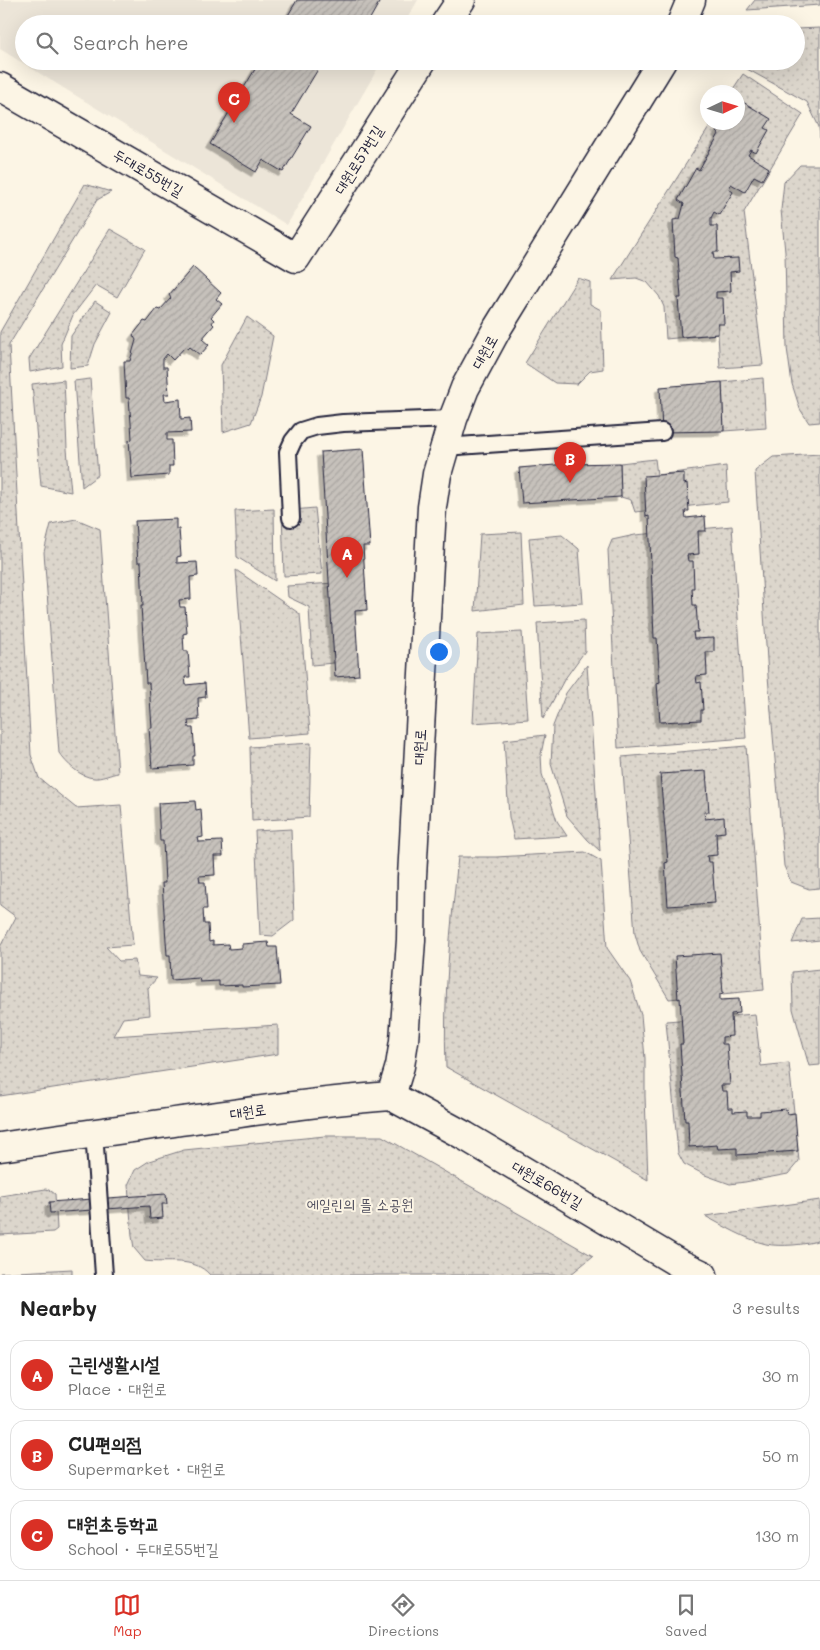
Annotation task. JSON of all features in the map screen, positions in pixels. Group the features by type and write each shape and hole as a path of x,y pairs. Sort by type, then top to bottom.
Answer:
{"street":[{"path":"451,15 460,0"},
{"path":"684,15 691,0"},
{"name":"대원로57번길","path":"296,258 416,70"},
{"name":"대원로","path":"0,1147 94,1132 348,1099 391,1096 397,1080 404,1041 411,940 412,877 430,532 437,474 453,419 466,388 498,327 656,70"},
{"name":"두대로55번길","path":"0,87 296,258"},
{"name":"대원로66번길","path":"391,1096 465,1136 680,1264 703,1275"}],"lane":[{"path":"291,518 288,452 300,431 318,426 343,424 453,419"},
{"path":"444,447 662,432"},
{"path":"94,1132 104,1275"}],"shaded area":[{"path":"0,0 418,0 409,15 15,15 15,58 0,49"},
{"path":"34,70 377,70 287,225"}],"green space":[{"path":"755,0 820,0 820,5 747,10"},
{"path":"820,28 820,138 819,127 807,102 749,70 805,70 805,29"},
{"path":"743,74 803,114 744,212 763,365 720,368 718,334 666,339 664,307 659,296 647,282 636,278 612,280 708,130 745,130 745,85 736,85"},
{"path":"800,165 820,165 820,422 809,423 800,409 792,384 787,348 785,252 781,210 784,182"},
{"path":"85,184 111,192 97,200 9,345 31,755 39,778 76,808 121,805 133,945 106,947 119,961 135,960 138,976 157,978 148,988 150,1015 123,1018 113,1036 278,1025 278,1054 0,1096 0,947 16,917 0,905 0,332"},
{"path":"110,229 145,249 117,297 96,285 73,315 61,344 62,366 30,372 29,359"},
{"path":"578,278 590,282 590,304 601,310 603,369 590,371 577,384 555,383 525,363"},
{"path":"95,301 112,312 95,344 88,366 70,368 71,336"},
{"path":"247,317 273,336 261,397 251,423 223,432 221,365"},
{"path":"763,378 766,428 724,431 722,382"},
{"path":"90,379 98,475 82,487 74,381"},
{"path":"64,380 71,492 41,486 32,384"},
{"path":"820,454 820,888 809,889 791,882 784,866 768,676 755,471 773,457"},
{"path":"655,459 657,475 726,466 728,502 635,512 631,500 621,497 620,463"},
{"path":"315,508 322,574 284,576 282,511"},
{"path":"274,509 275,581 237,557 235,511"},
{"path":"76,519 100,529 118,773 97,778 79,773 59,753 44,552 51,524"},
{"path":"732,526 746,738 618,748 608,550 612,540 635,535"},
{"path":"521,532 524,605 475,611 480,534"},
{"path":"562,535 579,549 583,603 535,606 529,538"},
{"path":"236,570 300,614 310,733 249,738"},
{"path":"350,582 344,662 312,665 309,607 288,597 287,586"},
{"path":"584,620 585,651 564,680 543,719 537,623"},
{"path":"522,632 528,719 473,723 478,634"},
{"path":"587,665 600,851 567,816 551,764 553,726 566,693"},
{"path":"545,735 541,754 542,774 557,821 567,836 514,839 509,817 504,740"},
{"path":"311,743 309,817 252,821 250,747"},
{"path":"746,746 764,990 669,999 640,951 635,934 622,757"},
{"path":"291,829 294,920 273,936 260,935 255,831"},
{"path":"585,852 601,861 607,948 630,981 641,1015 645,1058 648,1180 446,1067 445,1040 450,935 458,857"},
{"path":"820,918 820,940 792,943 802,919"},
{"path":"820,969 820,1065 809,1066 793,1009 792,972"},
{"path":"755,1014 761,1066 789,1063 799,1161 788,1174 730,1184 705,1175 684,1164 678,1153 666,1021"},
{"name":"에일린의 뜰 소공원","path":"325,1136 382,1136 593,1256 570,1275 210,1275 196,1265 188,1263 145,1261 134,1248 128,1185 135,1170 149,1161 184,1150"},
{"path":"46,1189 55,1194 57,1229 53,1232 0,1235 0,1196"},
{"path":"820,1200 820,1240 801,1244 778,1245 758,1242 705,1216"},
{"path":"72,1269 72,1275 0,1275 0,1273"}],"building":[{"path":"297,0 380,1 372,15 288,15"},
{"path":"255,70 318,70 291,114 311,126 283,172 263,160 256,172 210,144"},
{"path":"745,103 771,119 765,128 769,130 756,153 751,150 748,155 769,168 762,180 754,176 745,192 731,184 729,189 733,192 719,215 714,212 711,218 711,226 717,226 718,252 713,252 714,259 738,258 739,271 730,272 731,291 716,292 716,298 723,298 724,324 718,324 718,334 681,337 678,298 681,298 678,258 675,257 673,220 680,219 684,204 678,200 696,168 699,170 719,134 717,132 718,130 745,130"},
{"path":"193,267 221,293 216,299 222,304 211,317 214,320 212,323 214,325 202,339 209,345 200,355 190,347 188,349 185,347 173,360 167,354 163,359 163,367 167,367 169,394 164,394 165,401 180,399 181,419 190,418 191,432 167,433 167,440 172,440 173,466 169,466 169,475 132,478 129,440 132,439 131,423 129,398 126,398 124,361 130,361 136,340 133,335 144,321 147,322 157,309 160,310 171,298 169,295"},
{"path":"722,382 724,431 662,432 660,387"},
{"path":"363,449 370,546 363,546 367,610 355,611 359,675 335,677 321,452"},
{"path":"620,463 621,497 522,503 519,468 567,464"},
{"path":"684,473 684,484 687,483 689,511 685,511 686,518 705,516 706,531 698,531 699,554 687,555 688,561 693,561 693,605 696,605 698,632 693,632 694,639 714,638 714,652 706,652 707,675 696,676 697,683 701,682 703,710 701,710 701,720 660,722 657,683 660,682 657,638 654,638 649,516 646,517 644,476"},
{"path":"176,519 176,529 179,529 181,556 177,557 177,563 197,562 198,576 190,577 191,599 179,600 180,607 185,607 187,633 183,634 184,651 188,651 190,677 185,677 186,685 205,683 206,697 198,698 199,720 188,721 189,728 193,728 195,756 193,756 193,765 152,768 149,728 152,728 149,683 146,683 141,606 143,606 141,562 138,562 135,521"},
{"path":"706,771 709,812 704,812 705,819 724,817 725,832 716,833 717,855 707,856 708,862 712,862 715,903 668,906 665,863 668,862 660,774"},
{"path":"195,801 196,810 201,809 203,837 198,838 199,842 222,841 223,856 214,856 215,875 199,876 200,882 205,882 207,909 203,909 204,924 208,924 209,942 213,941 213,945 228,944 229,949 242,948 242,944 268,942 269,947 277,947 280,985 219,986 219,981 200,982 199,978 171,980 170,955 167,955 162,883 165,883 163,841 160,841 158,803"},
{"path":"720,953 723,993 720,994 720,1000 739,999 740,1013 731,1014 732,1036 722,1037 722,1044 727,1044 730,1085 721,1085 722,1091 727,1091 728,1108 733,1108 733,1112 747,1111 747,1116 760,1116 760,1111 786,1109 787,1114 795,1113 798,1151 737,1155 737,1148 718,1149 717,1145 689,1147 688,1121 685,1121 680,1044 683,1044 675,956"},
{"path":"166,1194 167,1204 162,1204 163,1218 150,1219 149,1206 50,1213 49,1202"}],"place":[{"name":"대원초등학교","path":"234,123"},
{"name":"CU편의점","path":"570,483"},
{"name":"근린생활시설","path":"347,578"}]}
